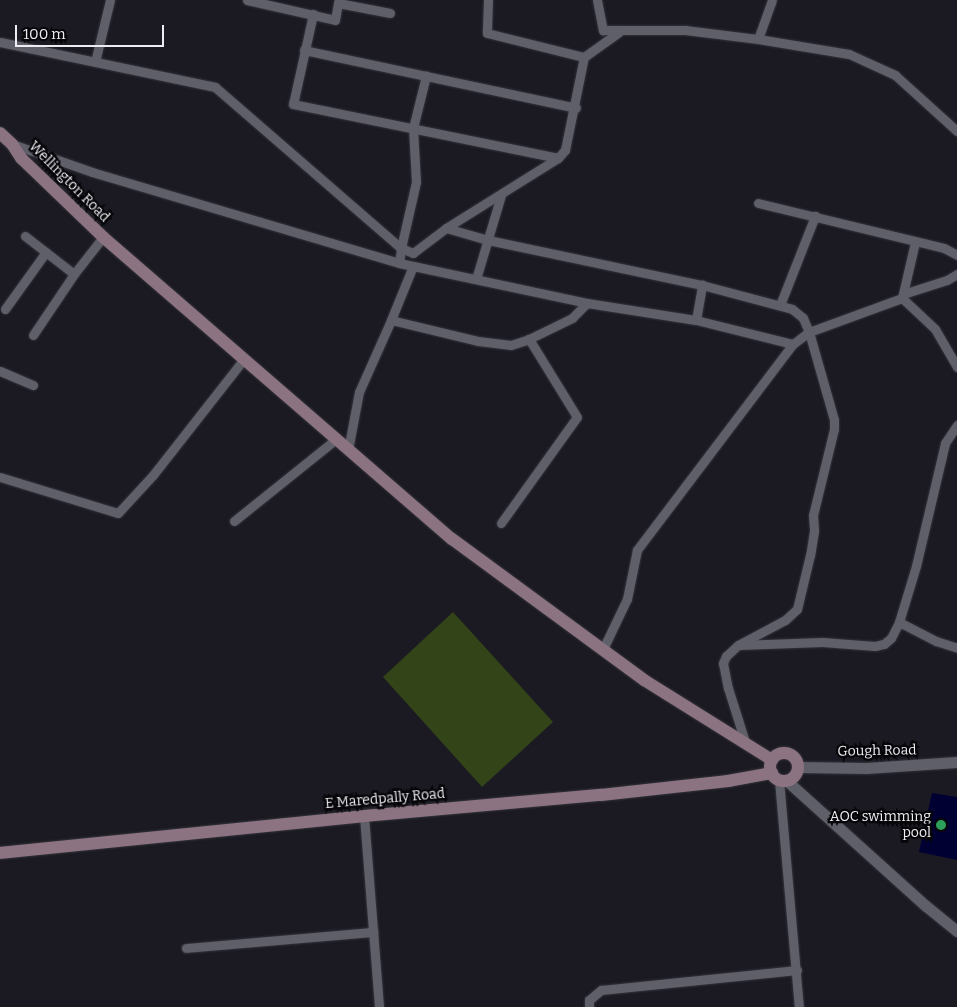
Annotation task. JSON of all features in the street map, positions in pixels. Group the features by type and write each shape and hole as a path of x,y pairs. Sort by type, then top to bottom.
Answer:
{"main road":[{"name":"Wellington Road","path":"0,133 12,144 21,158 103,237 452,539 644,680 772,760"},
{"path":"786,753 794,757 798,766 795,776 779,778 770,767 772,760 778,754 786,753"},
{"name":"E Maredpally Road","path":"0,853 364,816 601,795 728,781 779,778"}],"street":[{"path":"95,62 110,0"},
{"path":"247,0 335,20 338,1 390,13"},
{"path":"488,0 487,34 584,57"},
{"path":"597,0 602,30 619,32 684,30 758,39 848,54 879,66 895,75 957,131"},
{"path":"758,39 772,0"},
{"path":"313,14 293,104 558,158"},
{"path":"0,42 214,87 401,248 413,253 446,228 502,195 558,158 565,150 576,108 584,57 619,32"},
{"path":"304,50 576,108"},
{"path":"399,263 416,182 413,128 426,76"},
{"path":"12,144 101,174 399,263 587,303 696,320 793,344"},
{"path":"476,279 502,195"},
{"path":"758,203 944,248 957,255"},
{"path":"780,305 815,216"},
{"path":"446,228 488,240 702,285 780,305 799,314 809,332 834,420 834,429 813,515 814,531 800,601 791,615 738,645 726,656 723,663 728,688 745,742"},
{"path":"25,236 74,274"},
{"path":"33,335 74,274 103,237"},
{"path":"902,296 914,242"},
{"path":"5,310 46,252"},
{"path":"348,450 359,392 413,266"},
{"path":"602,649 627,599 637,550 793,344 809,332 947,280 957,274"},
{"path":"696,320 702,285"},
{"path":"902,296 935,329 957,367"},
{"path":"391,320 478,341 511,345 529,339 572,318 587,303"},
{"path":"501,522 577,417 529,339"},
{"path":"0,478 118,513 153,475 244,359"},
{"path":"0,371 33,384"},
{"path":"738,645 822,642 875,646 884,644 891,638 899,622 916,566 945,442 957,425"},
{"path":"234,521 336,439"},
{"path":"899,622 936,641 957,648"},
{"name":"Gough Road","path":"798,766 866,768 957,762"},
{"path":"779,778 918,900 957,931"},
{"path":"779,778 798,970 799,1007"},
{"path":"364,816 379,1007"},
{"path":"186,948 373,932"},
{"path":"589,1007 589,1000 601,990 798,970"}],"green space":[{"path":"453,612 553,722 482,787 383,677"}],"shaded area":[{"name":"AOC swimming pool","path":"932,793 957,797 957,860 919,852"}],"place":[{"name":"AOC swimming pool","path":"941,825"}]}
